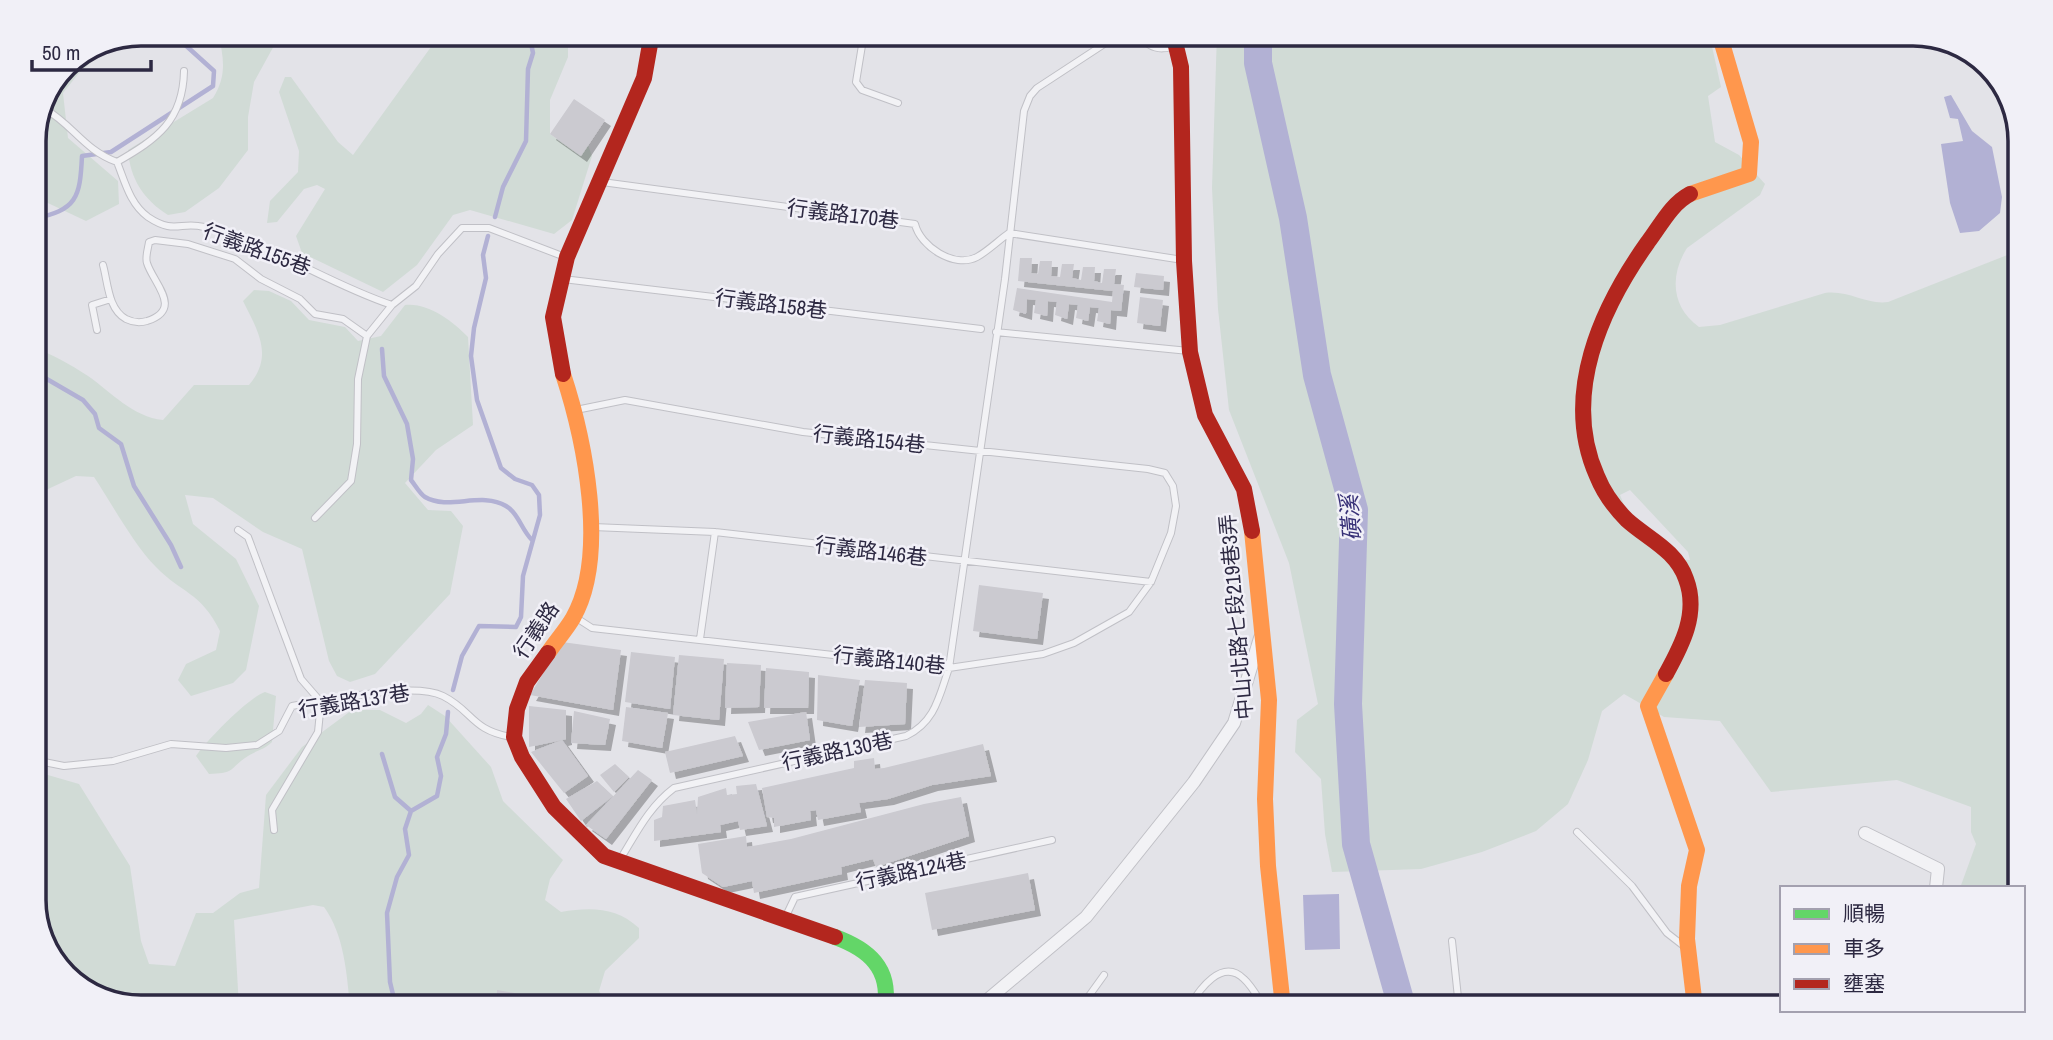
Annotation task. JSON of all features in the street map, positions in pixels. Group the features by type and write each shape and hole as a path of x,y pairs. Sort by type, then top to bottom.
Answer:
{"street":[{"name":"行義路","path":"514,737 517,709 527,682 574,616 588,572 591,527 575,410 559,362 553,317 567,257 644,78 650,45"},
{"name":"中山北路七段219巷3弄","path":"1174,45 1181,67 1184,261 1191,352 1205,415 1244,489 1256,554 1269,699 1265,799 1268,866 1282,995"},
{"path":"1693,995 1687,949 1689,886 1698,850 1648,706 1692,615 1691,594 1678,561 1657,540 1618,511 1593,473 1580,419 1592,339 1632,262 1683,197 1735,183 1749,174 1751,142 1723,45"},
{"path":"993,995 1086,917 1194,782 1234,723 1262,631"},
{"path":"514,737 522,757 554,807 604,856 856,945 875,957 884,974 888,995"},
{"path":"1865,833 1938,869 1936,886"}],"lane":[{"path":"862,45 856,82 862,90 898,103"},
{"name":"行義路130巷","path":"618,863 647,814 657,801 674,788 906,736 923,728 932,716 948,668 996,332 1022,122 1030,96 1103,45"},
{"path":"50,112 61,118 85,146 117,162 161,134 174,115 184,92 184,71"},
{"name":"行義路155巷","path":"117,162 135,205 169,229 202,226 318,271 351,292 391,304"},
{"name":"行義路170巷","path":"601,182 915,224 918,237 928,246 944,256 961,259 976,258 1009,233"},
{"path":"315,518 351,481 356,444 358,379 367,336 391,304 416,286 438,254 462,228 489,228 567,257"},
{"path":"1009,233 1184,261"},
{"path":"103,265 116,310 127,319 140,323 159,315 165,304 163,292 146,261 149,242 169,241 212,250 235,259 261,279 300,299 315,314 344,319 367,336"},
{"name":"行義路158巷","path":"561,279 981,330"},
{"path":"97,330 92,305 111,299"},
{"path":"996,332 1191,352"},
{"name":"行義路154巷","path":"575,410 625,400 803,432 1165,472"},
{"name":"行義路140巷","path":"574,616 592,628 948,668 1043,654 1074,643 1129,612 1151,582 1171,533 1176,506 1173,486 1165,472"},
{"name":"行義路146巷","path":"591,527 715,532 962,563 1151,582"},
{"path":"238,530 248,537 301,679 321,702 318,732 272,810 274,830"},
{"path":"700,639 715,532"},
{"name":"行義路137巷","path":"46,763 64,766 113,761 171,744 226,748 257,745 279,731 292,706 412,689 442,696 488,733 514,737"},
{"path":"1577,832 1632,886 1667,933 1687,949"},
{"name":"行義路124巷","path":"784,920 795,897 1052,840"},
{"path":"1452,941 1458,995"},
{"path":"1196,995 1201,985 1217,974 1230,972 1243,977 1256,995"},
{"path":"1090,995 1104,975"}],"shaded area":[{"path":"221,45 274,45 254,82 248,117 248,150 219,188 185,212 168,215 152,203 140,188 129,161 128,150 213,98 221,82"},
{"path":"432,45 568,45 568,57 550,100 550,134 580,155 588,145 592,156 572,220 554,234 470,210 453,215 417,265 383,292 302,253 296,236 325,189 317,185 304,189 277,222 267,223 270,201 298,172 299,151 279,92 285,77 291,77 338,142 353,155"},
{"path":"1217,45 1712,45 1721,87 1708,96 1715,142 1739,155 1765,184 1760,195 1687,248 1681,259 1677,269 1676,291 1683,311 1699,327 1720,325 1825,293 1888,302 2007,255 2008,886 1961,886 1976,844 1971,832 1971,807 1897,780 1771,792 1720,721 1664,717 1624,694 1602,711 1588,760 1568,804 1536,831 1482,852 1421,869 1332,872 1325,834 1321,779 1295,752 1297,720 1318,704 1289,563 1229,410 1218,309 1212,188","holes":["1630,490 1688,552 1690,560 1661,555 1651,549 1637,532 1620,495"]},
{"path":"99,55 79,73 63,93 68,138 118,181 119,204 86,221 46,202 46,134 55,98 65,83 78,69"},
{"path":"254,290 269,291 291,301 309,320 345,327 358,341 381,336 405,305 422,306 439,314 468,337 473,425 436,450 405,483 428,510 451,511 463,526 450,594 375,674 350,682 337,676 329,661 302,549 263,532 213,498 185,495 193,524 236,559 259,606 246,670 233,683 191,696 178,680 186,664 216,650 220,631 213,618 198,600 165,576 148,558 94,477 76,476 46,490 46,353 97,382 132,409 163,420 194,385 249,385 257,374 261,364 261,343 243,301"},
{"path":"265,692 276,696 272,742 228,771 209,774 196,756 229,720"},
{"path":"428,705 445,716 491,767 503,801 563,860 550,879 545,900 561,912 593,909 612,912 639,928 639,938 605,971 599,991 602,995 525,995 498,991 498,995 349,995 336,929 324,907 313,905 234,920 238,995 128,994 98,985 88,979 61,952 47,918 46,774 79,784 130,866 141,941 149,964 175,966 196,913 213,913 240,893 259,888 266,795 302,747 352,710 380,710 406,723 421,714"}],"water":[{"path":"1951,95 1972,131 1992,147 2002,197 2000,213 1979,231 1960,233 1950,203 1941,144 1963,141 1958,119 1950,118 1944,97"},
{"path":"1339,894 1340,949 1305,950 1303,895"}],"building":[{"path":"574,99 605,120 581,156 550,134"},
{"path":"1020,258 1032,258 1031,273 1038,274 1040,261 1052,261 1051,276 1060,277 1062,264 1074,264 1072,278 1081,280 1083,267 1095,267 1094,281 1102,283 1104,269 1116,269 1114,284 1124,285 1121,311 1111,310 1110,324 1097,321 1099,308 1090,307 1088,321 1076,318 1078,305 1069,304 1067,319 1055,315 1057,302 1048,301 1047,316 1034,313 1036,300 1027,299 1026,314 1013,310 1017,288 1112,302 1113,291 1018,281"},
{"path":"1136,273 1164,276 1163,290 1134,287"},
{"path":"1140,297 1163,300 1160,326 1137,323"},
{"path":"979,585 1043,593 1037,639 973,631"},
{"path":"562,642 621,650 613,710 530,695"},
{"path":"631,652 675,657 670,709 625,702"},
{"path":"679,655 724,659 719,720 673,715"},
{"path":"727,663 761,665 759,707 725,708"},
{"path":"766,668 809,672 808,708 764,708"},
{"path":"818,675 860,680 852,726 817,720"},
{"path":"865,680 907,683 905,724 859,727"},
{"path":"529,706 566,710 566,739 529,747"},
{"path":"626,707 668,713 662,748 622,741"},
{"path":"574,711 610,719 605,745 571,743"},
{"path":"806,712 810,740 759,750 748,722"},
{"path":"735,736 743,756 670,773 665,752"},
{"path":"562,740 588,776 564,793 531,752"},
{"path":"983,744 991,776 932,785 888,799 859,803 861,812 818,820 816,810 810,811 811,820 774,827 774,818 767,817 762,788 854,768 854,761 874,758 875,769 884,768"},
{"path":"615,764 629,777 614,792 600,775"},
{"path":"638,770 652,780 606,839 586,825"},
{"path":"597,781 613,796 581,821 566,799"},
{"path":"756,784 767,826 740,830 738,821 720,825 721,832 654,841 654,820 662,817 663,806 695,800 697,814 698,797 726,788 727,795 737,794 736,786"},
{"path":"961,797 969,836 876,867 873,859 841,867 842,874 754,893 752,881 723,887 702,873 698,844 746,836 747,847 791,839"},
{"path":"1028,873 1035,910 932,930 925,893"},
{"path":"497,990 527,995 497,995"}],"waterway":[{"path":"46,216 59,211 73,200 80,182 82,156 111,152 213,86 214,71 185,45"},
{"path":"495,217 503,187 526,141 531,45"},
{"name":"磺溪","path":"1258,45 1258,63 1293,218 1317,375 1354,510 1348,704 1356,844 1399,995"},
{"path":"453,690 462,656 479,626 516,627 521,617 523,576 540,515 539,495 532,485 515,479 501,468 477,400 471,356 474,328 486,278 483,255 488,236"},
{"path":"382,349 384,376 407,424 413,459 411,480 419,492 434,501 486,500 506,506 514,513 532,540"},
{"path":"46,379 83,400 95,414 99,428 121,444 134,486 171,545 181,567"},
{"path":"393,995 390,982 387,913 397,877 409,855 405,829 411,811 437,796 441,776 437,757 446,734 448,712"},
{"path":"382,754 395,797 411,811"}],"traffic: fast":[{"path":"835,937 858,948 875,962 881,971 886,995"}],"traffic: slow":[{"path":"1690,194 1749,174 1751,142 1723,45"},
{"path":"548,653 573,618 584,592 590,562 591,530 585,463 563,374"},
{"path":"1252,531 1269,700 1265,799 1268,866 1282,995"},
{"path":"1666,674 1648,706 1697,850 1689,886 1687,939 1694,995"}],"traffic: jam":[{"path":"563,374 553,317 567,257 644,78 650,45"},
{"path":"1176,45 1181,67 1184,261 1190,352 1205,415 1244,489 1252,531"},
{"path":"1666,674 1683,640 1690,616 1690,592 1686,579 1676,560 1627,520 1606,493 1597,476 1587,445 1583,415 1591,353 1615,295 1667,215 1677,203 1690,194"},
{"path":"548,653 527,682 517,709 514,737 522,757 554,807 604,856 835,937"}]}
